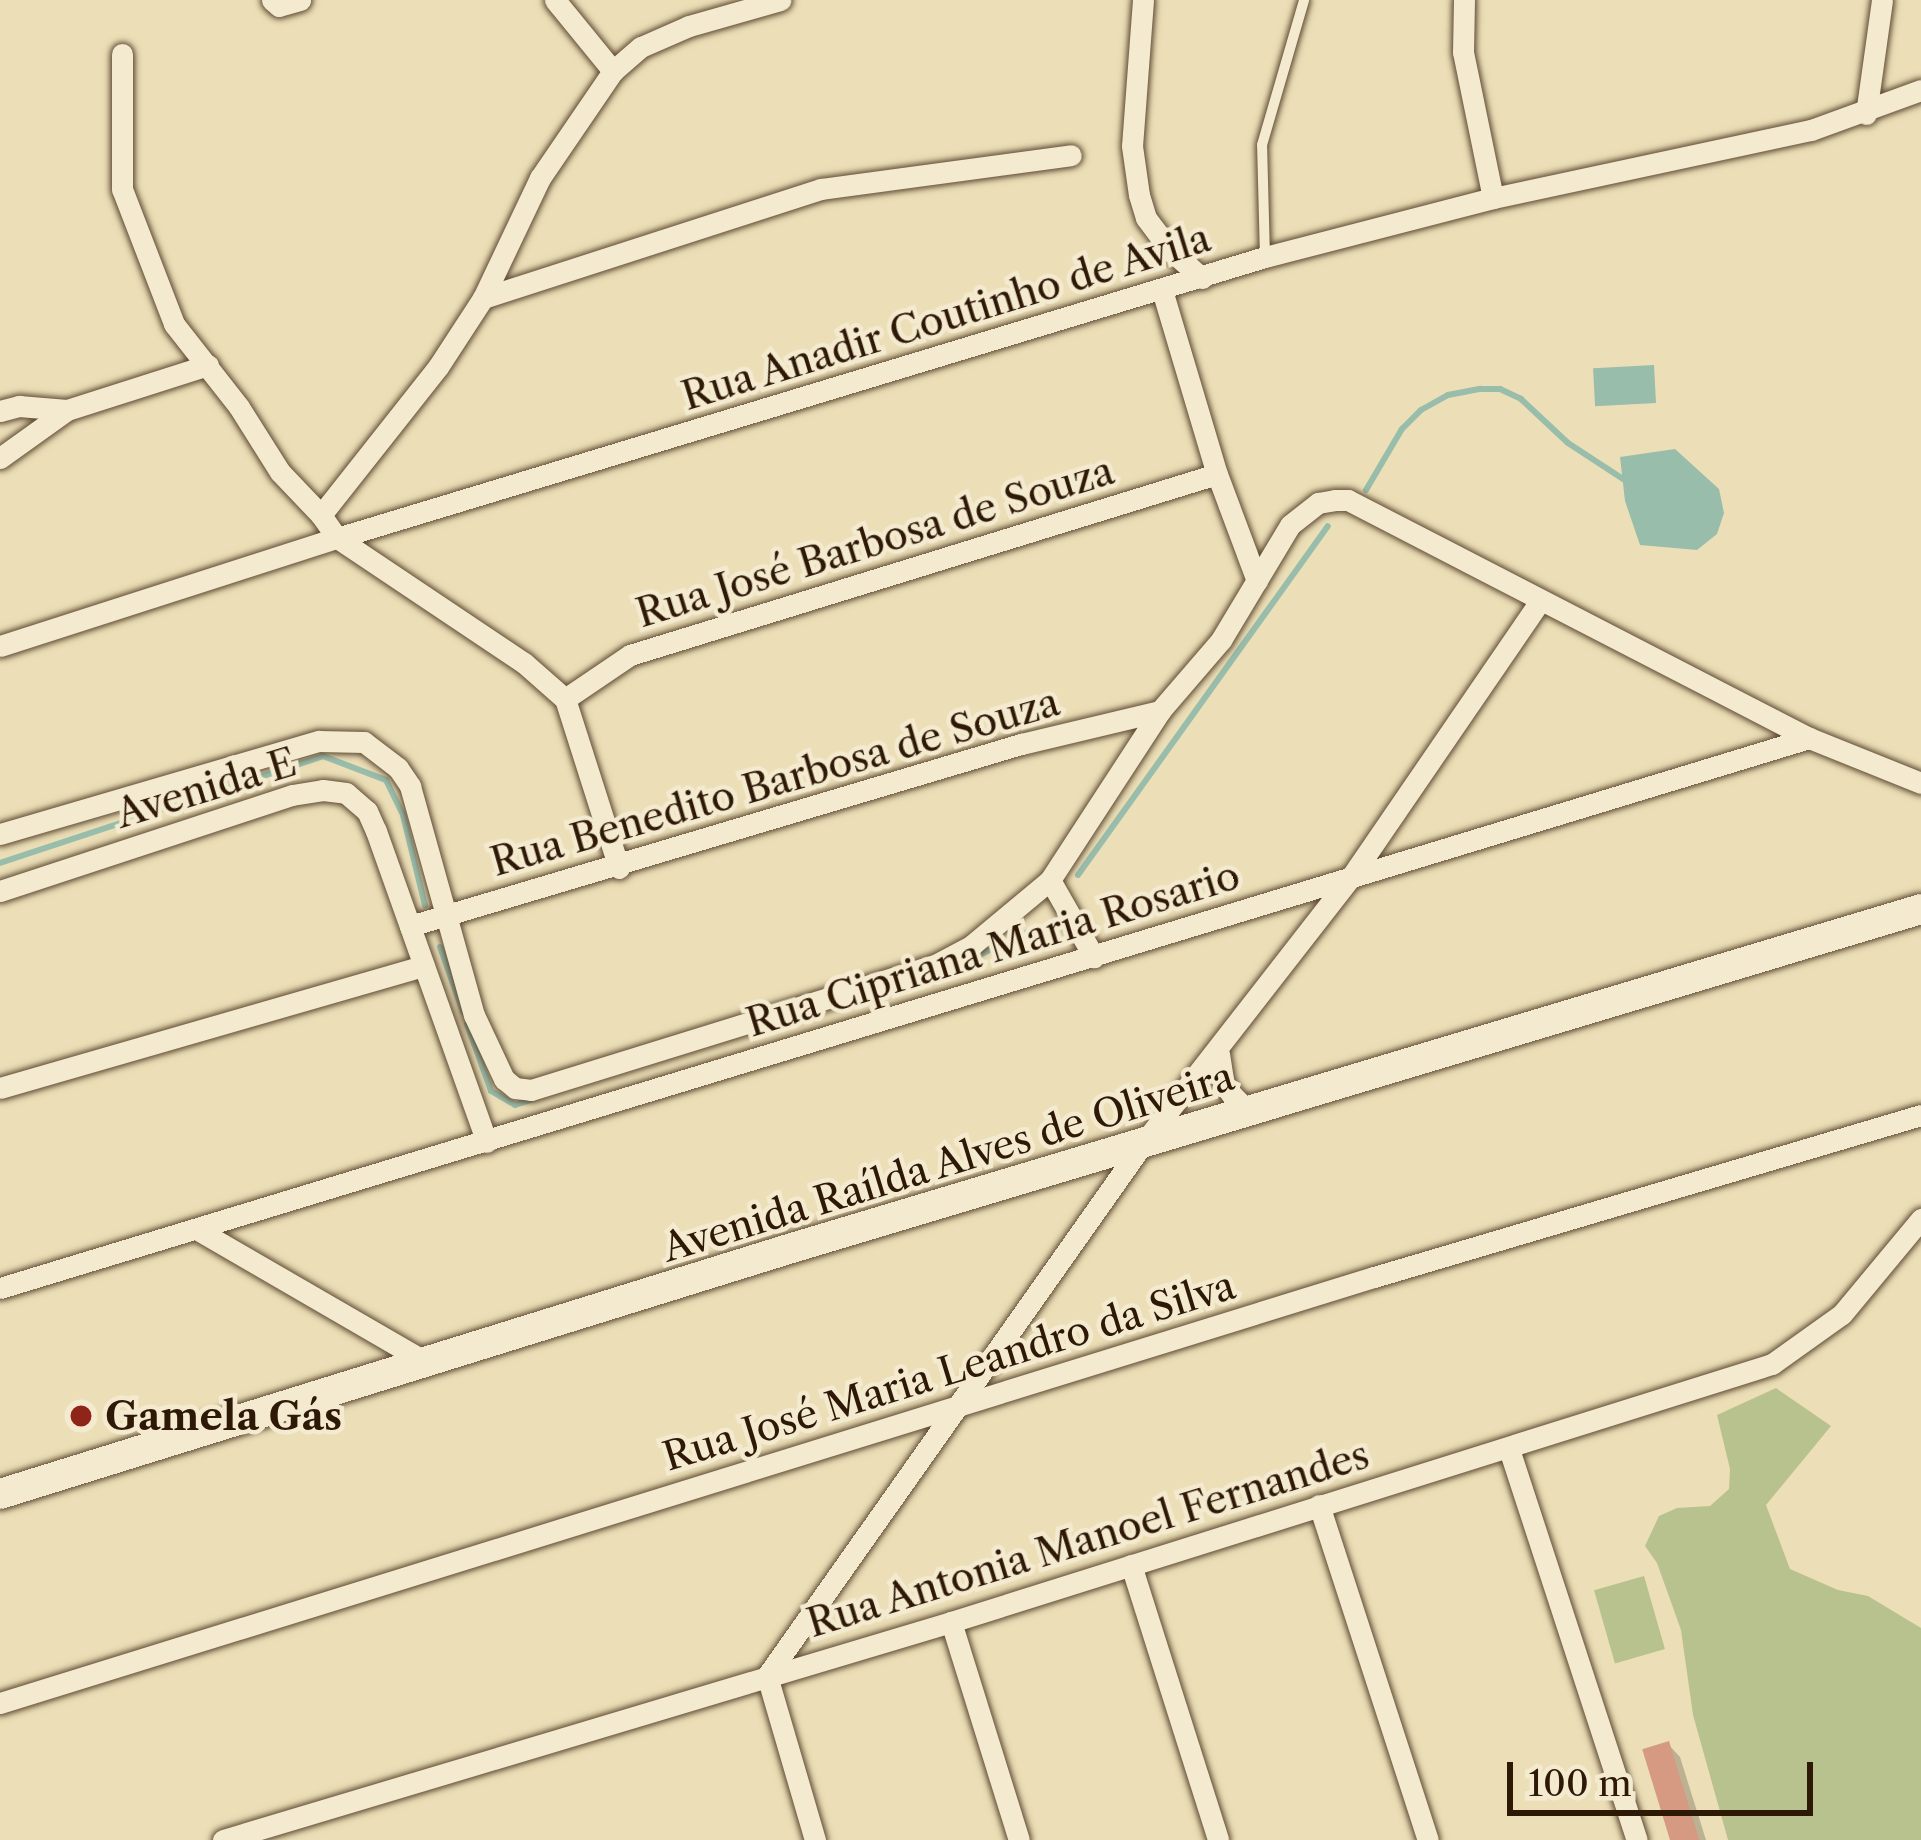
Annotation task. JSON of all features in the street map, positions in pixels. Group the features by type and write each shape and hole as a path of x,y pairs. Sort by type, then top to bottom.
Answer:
{"street":[{"path":"272,0 279,6 300,0"},
{"path":"555,0 614,70"},
{"path":"321,515 438,367 483,298 540,178 614,70 641,47 689,26 780,0"},
{"path":"1464,0 1463,52 1493,198"},
{"path":"1866,114 1882,0"},
{"path":"1144,3 1132,146 1139,195 1146,218 1169,249 1202,278"},
{"path":"122,54 122,189 174,324 208,365 280,472 337,538 524,663 565,698 620,868"},
{"name":"Rua Anadir Coutinho de Avila","path":"0,646 337,538 1265,257 1493,198 1690,159 1866,114 1921,90"},
{"path":"483,298 821,189 1071,155"},
{"path":"1162,290 1217,474 1257,581"},
{"path":"0,458 67,410 208,365"},
{"path":"0,411 19,406 67,410"},
{"name":"Rua José Barbosa de Souza","path":"565,698 630,655 1217,474"},
{"path":"0,834 319,741 364,742 398,768 410,786 474,1015 497,1068 515,1088 531,1090 938,964 972,945 1050,880 1160,711 1221,640 1303,512 1318,503 1348,500 1809,738 1921,783"},
{"path":"815,1840 767,1676 1142,1145 1219,1054 1351,877 1539,602"},
{"name":"Rua Benedito Barbosa de Souza","path":"410,926 620,868 1021,744 1160,711"},
{"name":"Rua Cipriana Maria Rosario","path":"0,1288 1809,738"},
{"name":"Avenida E","path":"0,891 323,790 346,793 368,811 487,1142"},
{"path":"1050,880 1094,957"},
{"name":"Avenida Raílda Alves de Oliveira","path":"0,1494 429,1365 782,1251 1916,908"},
{"path":"0,1088 424,966"},
{"path":"1219,1054 1224,1084 1232,1095 1244,1106 1260,1107"},
{"name":"Rua José Maria Leandro da Silva","path":"0,1703 955,1406 1921,1115"},
{"name":"Rua Antonia Manoel Fernandes","path":"223,1840 951,1622 1772,1364 1842,1314 1921,1219"},
{"path":"198,1230 429,1365"},
{"path":"1509,1449 1637,1840"},
{"path":"1319,1504 1427,1840"},
{"path":"1131,1565 1218,1840"},
{"path":"951,1622 1018,1840"}],"lane":[{"path":"1265,257 1262,145 1304,0"}],"green space":[{"path":"1776,1388 1831,1426 1766,1505 1790,1569 1838,1590 1868,1596 1921,1628 1921,1840 1728,1840 1693,1715 1681,1630 1657,1563 1645,1546 1659,1516 1677,1508 1710,1506 1729,1489 1730,1469 1717,1415"},
{"path":"1644,1576 1665,1649 1615,1663 1594,1590"}],"shaded area":[{"path":"1654,365 1656,403 1595,406 1593,368"},
{"path":"1675,449 1719,489 1724,513 1717,534 1697,550 1640,545 1625,501 1620,457"}],"building":[{"path":"1669,1741 1699,1839 1670,1840 1642,1749"}],"waterway":[{"path":"1366,490 1402,429 1421,410 1448,395 1480,389 1500,389 1521,399 1568,443 1626,481"},
{"path":"1078,875 1328,526"},
{"path":"0,863 323,756 386,780 403,815 425,905"},
{"path":"937,975 1028,932"},
{"path":"440,947 463,1012"},
{"path":"467,1024 491,1091 515,1105 534,1099"}],"place":[{"name":"Gamela Gás","path":"81,1416"}]}
